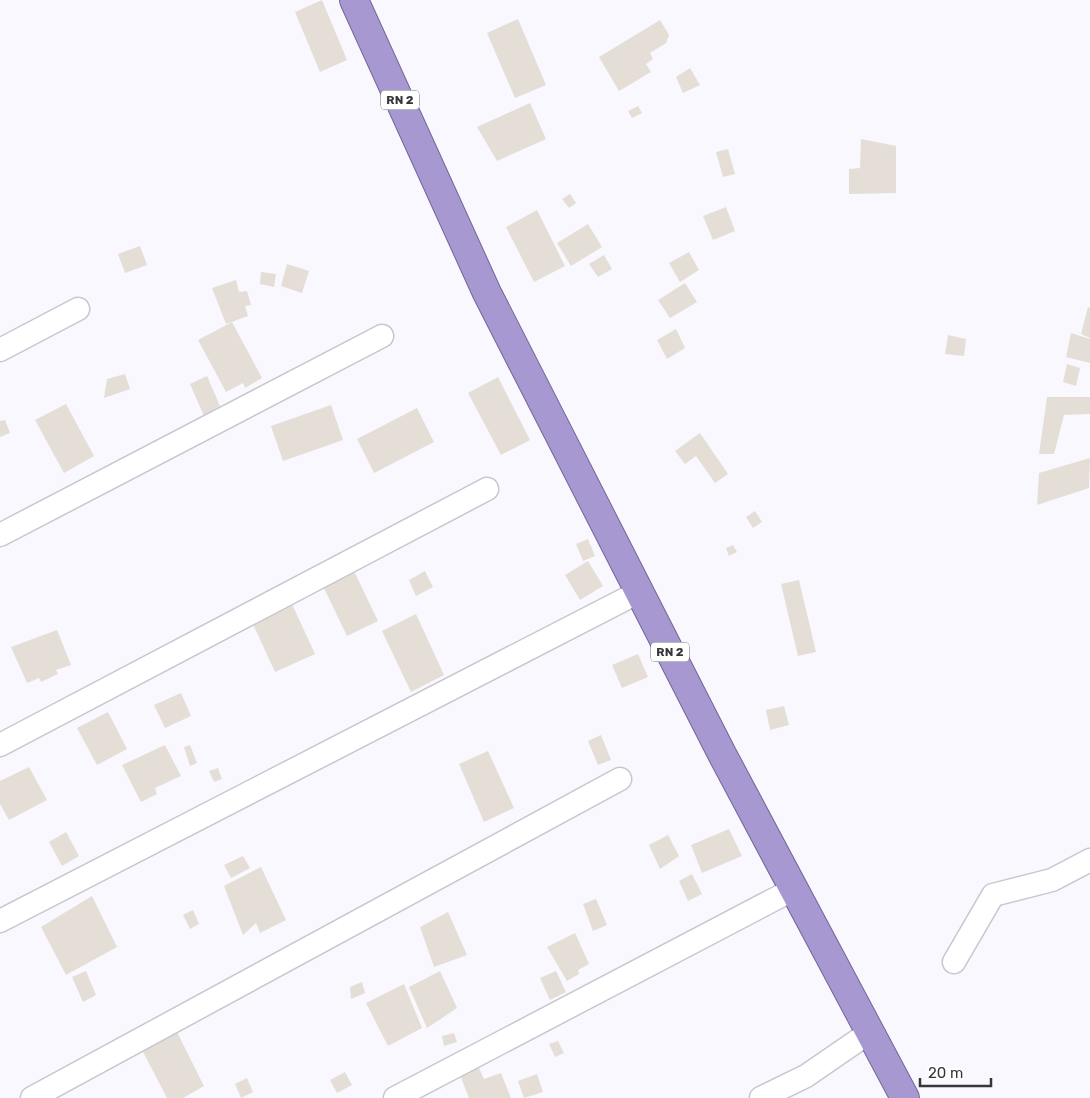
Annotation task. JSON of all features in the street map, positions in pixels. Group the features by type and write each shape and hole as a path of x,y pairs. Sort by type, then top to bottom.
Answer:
{"highway":[{"name":"RN 2","path":"354,0 487,293 722,754 905,1098"}],"street":[{"path":"0,350 78,309"},
{"path":"0,535 382,336"},
{"path":"0,745 487,489"},
{"path":"0,921 639,592"},
{"path":"32,1098 620,779"},
{"path":"954,962 993,895 1052,880 1090,860"},
{"path":"395,1098 794,889"},
{"path":"761,1098 806,1076 870,1032"}],"building":[{"path":"322,0 347,60 320,72 295,12"},
{"path":"518,19 546,85 515,98 487,33"},
{"path":"660,20 669,35 666,43 650,53 653,59 646,64 651,72 619,91 599,57"},
{"path":"690,68 700,85 683,93 676,77"},
{"path":"530,103 546,139 497,161 477,127"},
{"path":"638,106 642,113 632,118 628,111"},
{"path":"861,139 896,146 896,193 849,194 849,169 860,168"},
{"path":"728,149 735,174 723,177 716,152"},
{"path":"570,194 576,203 569,208 562,199"},
{"path":"726,207 735,231 713,240 703,216"},
{"path":"537,210 565,266 534,282 506,227"},
{"path":"588,224 602,247 571,266 557,243"},
{"path":"140,246 147,265 125,273 118,254"},
{"path":"689,252 699,270 680,282 669,263"},
{"path":"604,255 612,269 598,277 589,264"},
{"path":"287,264 309,271 302,293 281,286"},
{"path":"261,272 276,274 274,287 260,284"},
{"path":"236,280 239,292 247,291 251,305 245,306 248,316 226,324 212,288"},
{"path":"685,283 697,302 670,318 658,300"},
{"path":"1088,307 1090,308 1090,338 1081,334"},
{"path":"232,322 262,378 245,388 243,383 226,392 198,340"},
{"path":"676,329 685,348 667,359 657,340"},
{"path":"1071,333 1090,339 1090,363 1066,357"},
{"path":"948,335 966,339 964,356 945,354"},
{"path":"1067,364 1080,368 1076,386 1063,382"},
{"path":"125,374 130,389 104,398 107,379"},
{"path":"207,376 220,406 204,416 190,384"},
{"path":"498,377 530,440 501,455 468,393"},
{"path":"1047,397 1090,397 1090,414 1064,415 1054,454 1039,454"},
{"path":"66,404 94,456 64,473 35,420"},
{"path":"331,405 343,440 283,461 271,426"},
{"path":"417,408 434,442 374,473 357,439"},
{"path":"5,420 10,433 0,437 0,421"},
{"path":"700,433 728,474 715,483 696,456 685,464 675,451"},
{"path":"1090,458 1089,488 1037,505 1039,473"},
{"path":"755,511 762,522 753,528 746,517"},
{"path":"588,539 595,556 583,561 576,544"},
{"path":"733,545 737,552 729,556 726,548"},
{"path":"588,561 603,586 580,600 565,575"},
{"path":"353,569 378,621 347,636 322,584"},
{"path":"425,571 433,587 416,596 409,580"},
{"path":"799,580 816,652 798,656 781,584"},
{"path":"292,604 315,654 275,672 252,622"},
{"path":"416,614 444,675 411,692 382,631"},
{"path":"57,630 71,665 56,670 58,674 41,682 39,678 27,683 11,647"},
{"path":"638,654 648,677 622,688 612,665"},
{"path":"181,693 191,716 165,728 154,705"},
{"path":"784,706 789,725 770,730 766,710"},
{"path":"108,712 127,749 97,765 77,728"},
{"path":"601,735 611,760 598,765 588,741"},
{"path":"165,745 181,776 155,788 157,794 141,802 122,765"},
{"path":"190,745 197,763 190,766 184,747"},
{"path":"488,751 514,808 484,822 459,764"},
{"path":"29,767 47,800 9,820 0,804 0,781"},
{"path":"218,768 222,779 214,782 209,771"},
{"path":"729,829 742,856 702,873 691,845"},
{"path":"66,832 79,856 62,866 49,842"},
{"path":"668,835 679,856 660,869 649,845"},
{"path":"243,856 250,868 231,878 224,865"},
{"path":"261,867 286,920 260,933 256,923 243,935 224,886"},
{"path":"692,874 702,894 688,901 679,881"},
{"path":"92,896 117,947 66,975 41,927"},
{"path":"596,899 607,925 593,931 583,904"},
{"path":"193,910 199,924 190,929 183,915"},
{"path":"448,912 467,955 434,967 420,927"},
{"path":"575,933 589,964 578,970 579,974 567,981 547,947"},
{"path":"86,971 96,995 83,1002 72,977"},
{"path":"440,971 457,1008 427,1028 409,987"},
{"path":"556,971 566,992 550,1000 540,978"},
{"path":"362,982 365,993 351,999 350,987"},
{"path":"404,984 422,1028 388,1046 366,1003"},
{"path":"177,1032 204,1086 183,1098 167,1098 141,1048"},
{"path":"454,1033 457,1042 444,1046 442,1036"},
{"path":"558,1041 564,1053 555,1057 549,1044"},
{"path":"479,1068 484,1079 501,1073 511,1098 469,1098 460,1075"},
{"path":"345,1072 352,1085 337,1093 330,1080"},
{"path":"537,1074 543,1092 524,1098 518,1081"},
{"path":"247,1078 253,1092 241,1098 235,1084"}]}
